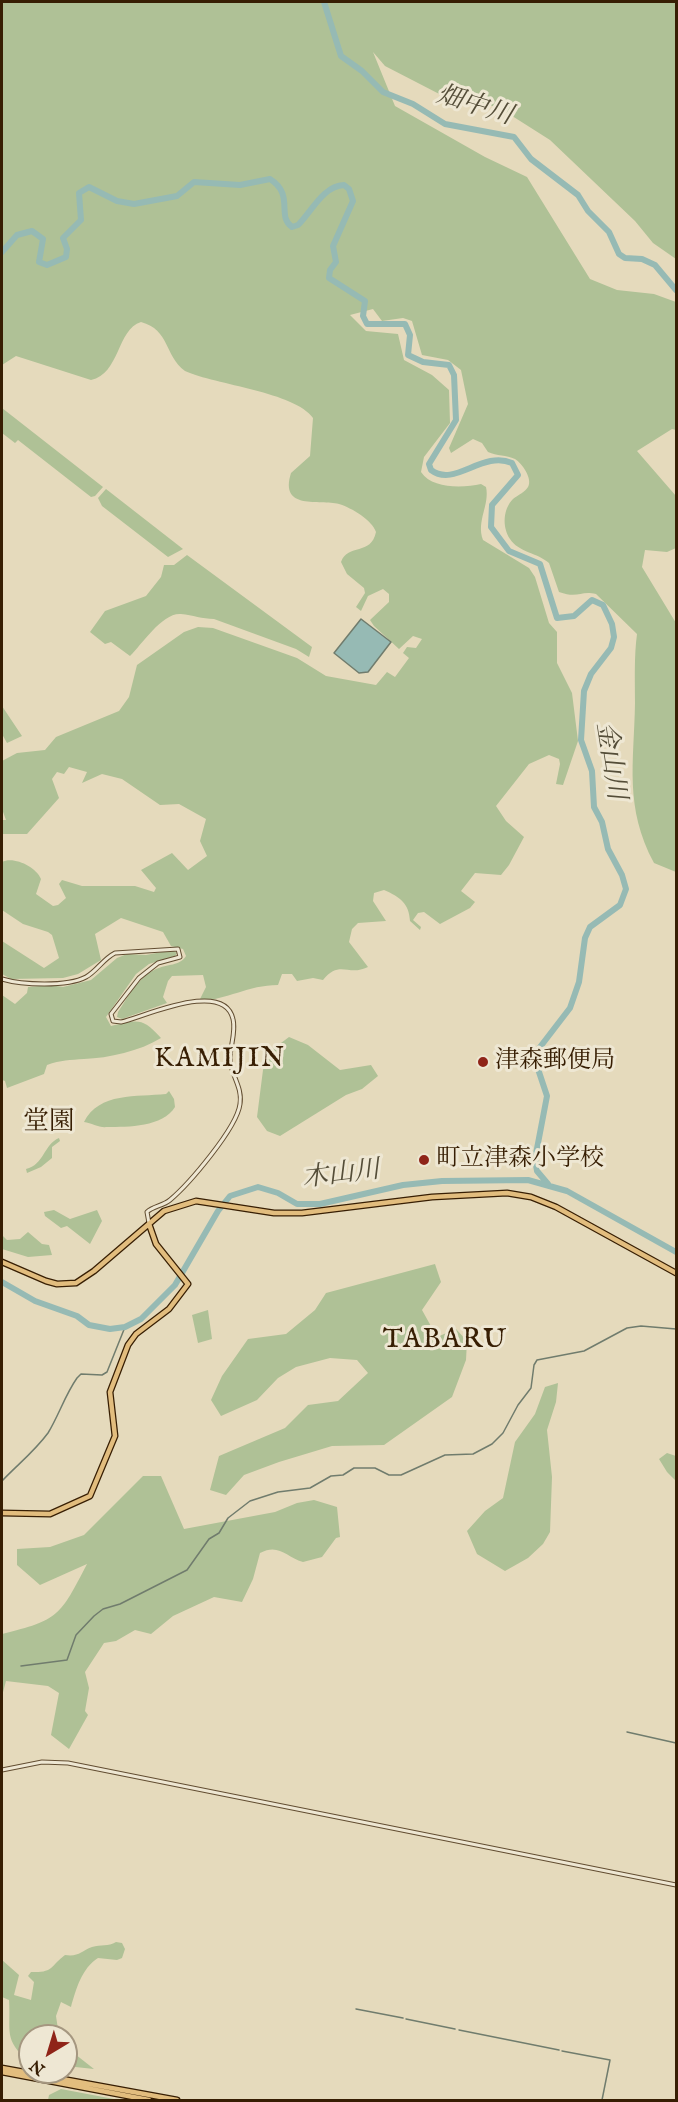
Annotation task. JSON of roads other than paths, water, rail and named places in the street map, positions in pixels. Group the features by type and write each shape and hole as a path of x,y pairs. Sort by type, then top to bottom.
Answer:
{"main road":[{"path":"2,1262 46,1281 57,1284 76,1283 84,1280 164,1211 179,1205 209,1202 274,1213 302,1213 432,1197 520,1195 556,1207 676,1274"},
{"path":"2,1513 50,1514 90,1496 115,1436 110,1392 132,1339 159,1318 188,1284 156,1244 149,1224"},
{"path":"2,2070 149,2100"},
{"path":"2,2070 177,2100"}],"street":[{"path":"2,979 38,984 73,982 93,972 115,953 144,953 173,948 178,949 180,957 158,963 139,978 111,1014 112,1021 131,1020 171,1004 190,1002 216,1002 227,1008 232,1016 234,1029 230,1058 241,1091 237,1114 189,1182 163,1206 147,1212 149,1224"},
{"path":"2,1770 42,1762 68,1763 676,1885"}],"water":[{"path":"361,619 391,642 368,672 359,673 334,653"}],"waterway":[{"name":"畑中川","path":"324,2 341,56 362,71 383,92 413,104 445,124 514,137 531,159 578,195 588,211 609,232 619,254 625,258 642,259 655,265 676,290"},
{"name":"金山川","path":"2,252 17,235 32,231 43,239 39,262 47,265 66,257 67,249 63,238 81,220 79,193 89,187 117,201 134,204 177,196 194,182 240,185 270,179 282,192 285,217 292,227 298,225 324,194 337,186 344,185 349,189 353,201 333,246 336,262 330,270 329,278 365,301 363,316 367,324 405,324 410,335 408,355 423,362 449,365 454,375 456,420 429,464 431,470 450,475 490,461 501,460 512,463 518,475 492,505 491,527 509,551 540,564 557,618 574,616 592,600 603,605 612,624 614,637 611,648 591,674 584,691 581,740 592,771 594,807 602,822 608,849 622,875 626,889 620,905 590,927 585,938 579,982 570,1008 537,1051 536,1063 547,1096 535,1159 537,1171 548,1184"},
{"name":"木山川","path":"2,1282 35,1301 77,1316 89,1325 110,1329 125,1327 141,1319 175,1285 218,1211 230,1196 258,1187 278,1193 297,1204 320,1204 403,1185 442,1181 528,1180 567,1191 676,1252"},
{"path":"21,1666 67,1660 76,1635 94,1616 103,1609 120,1604 187,1570 209,1539 219,1533 228,1518 250,1501 278,1492 310,1488 331,1476 343,1475 354,1468 375,1468 389,1475 401,1475 445,1455 473,1454 492,1444 503,1433 518,1405 531,1388 534,1365 537,1360 584,1351 627,1328 641,1326 676,1329"},
{"path":"2,1481 48,1433 77,1378 81,1374 102,1375 107,1372 125,1327"},
{"path":"627,1732 676,1743"},
{"path":"356,2009 403,2018"},
{"path":"406,2019 455,2029"},
{"path":"459,2030 559,2050"},
{"path":"562,2051 610,2060 602,2100"}],"place":[{"name":"津森郵便局","path":"483,1062"},
{"name":"町立津森小学校","path":"424,1160"}],"district":[{"name":"KAMIJIN","path":"220,1060"},
{"name":"堂園","path":"49,1124"},
{"name":"TABARU","path":"445,1341"}]}
